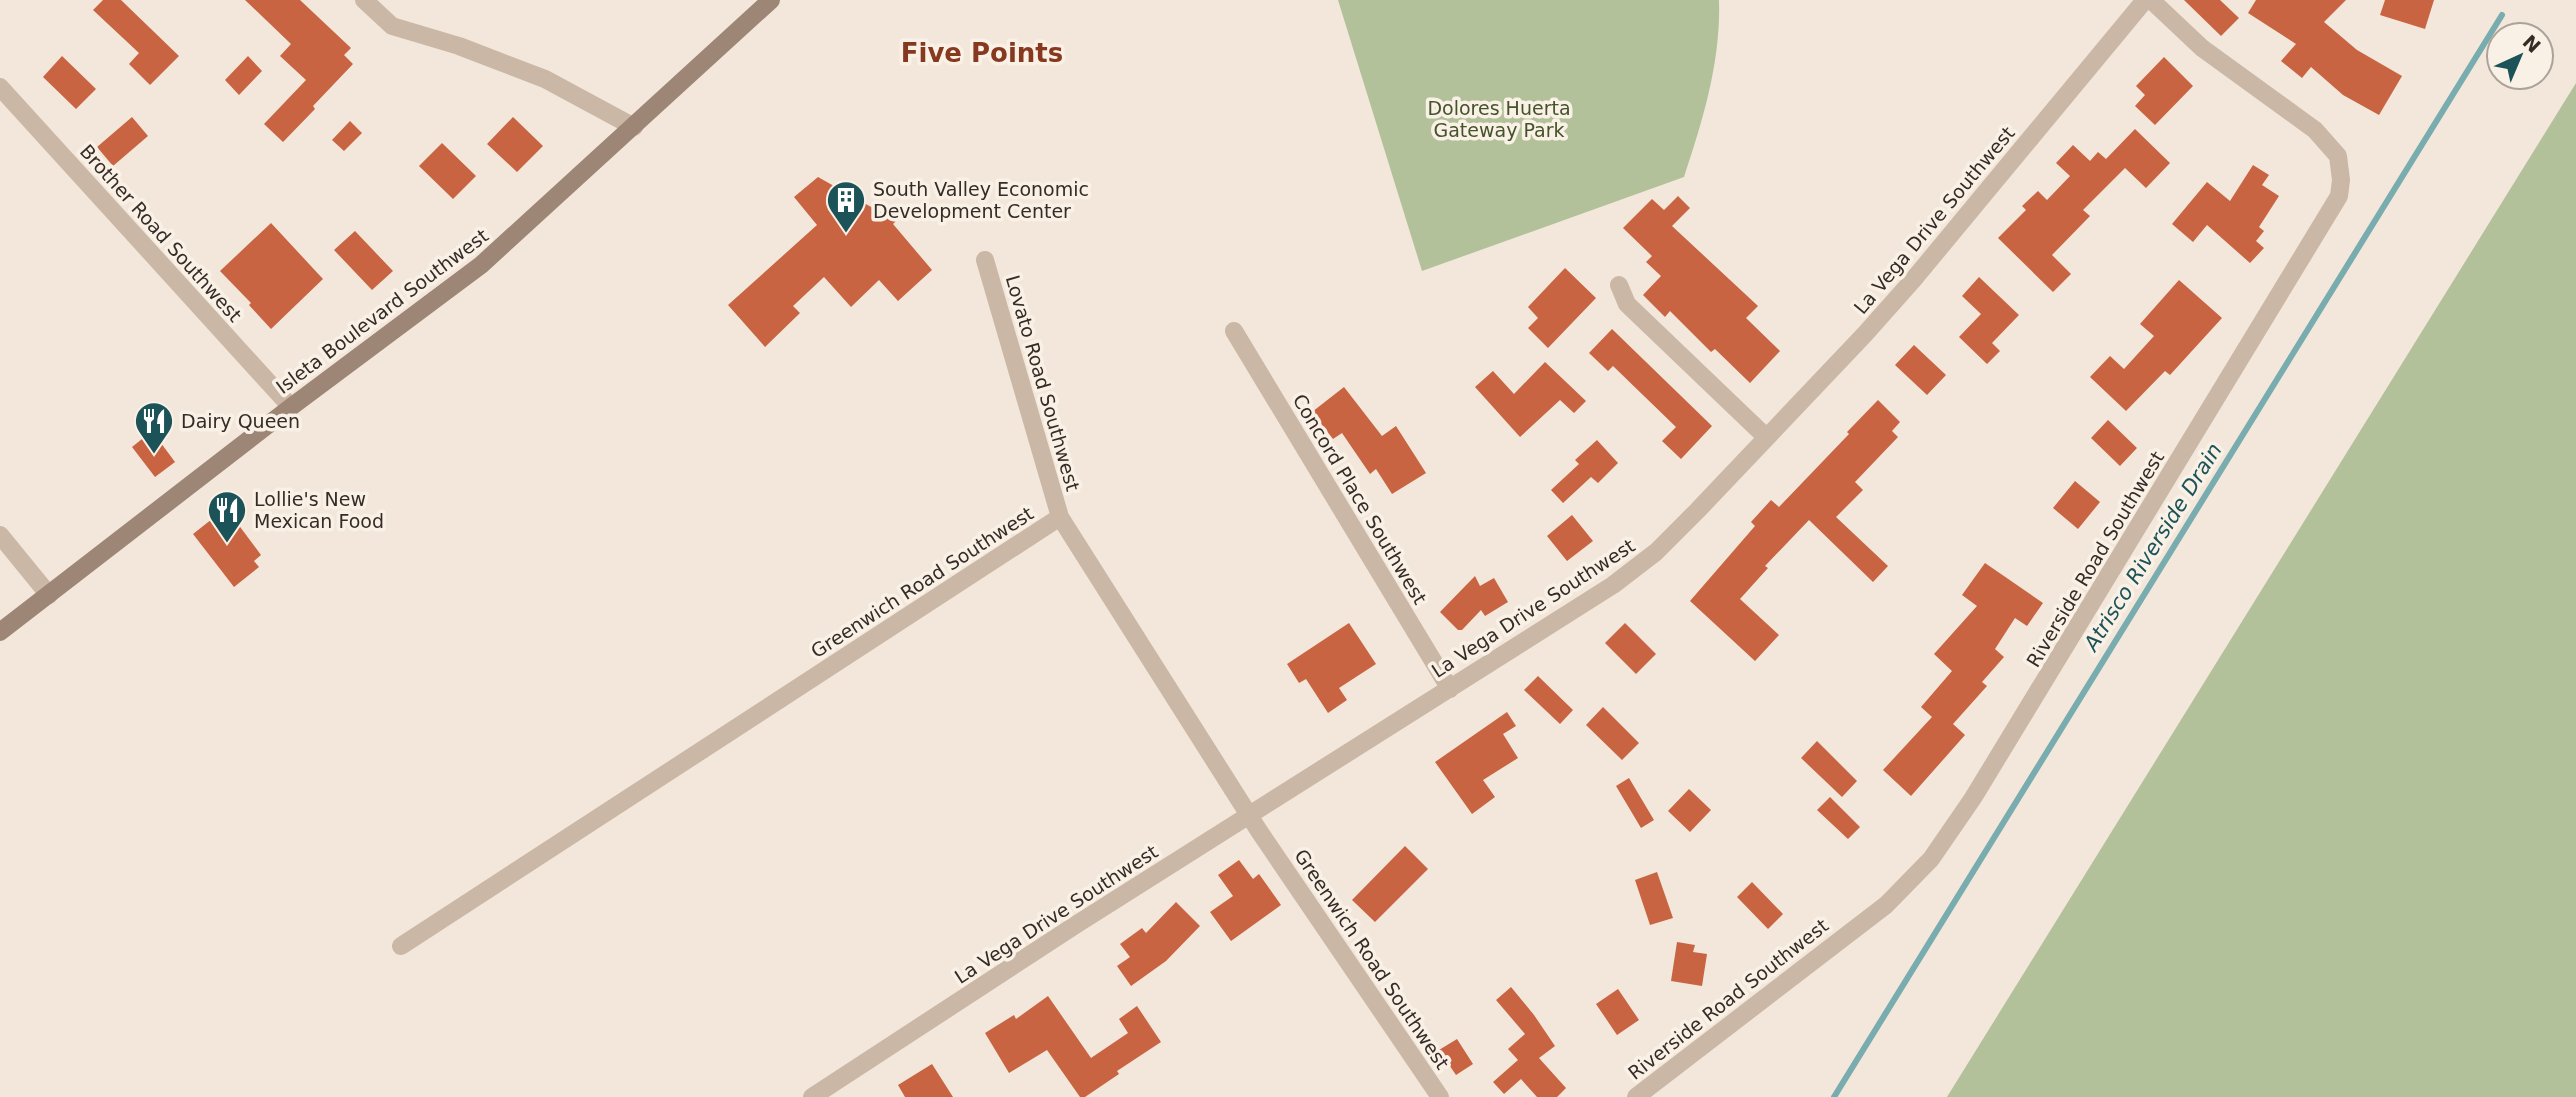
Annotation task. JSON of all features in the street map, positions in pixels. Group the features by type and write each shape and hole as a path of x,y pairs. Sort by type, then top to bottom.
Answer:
{"main road":[{"name":"Isleta Boulevard Southwest","path":"0,632 291,407 481,265 771,0"}],"street":[{"path":"364,0 392,26 458,46 545,79 634,127"},
{"name":"La Vega Drive Southwest","path":"812,1097 1077,924 1613,585 1656,552 1865,334 1913,280 2145,0"},
{"name":"Riverside Road Southwest","path":"1636,1097 1886,905 1931,859 1973,798 2339,195 2341,180 2338,156 2315,130 2202,48 2151,0"},
{"name":"Brother Road Southwest","path":"0,87 291,407"},
{"name":"Lovato Road Southwest","path":"985,260 1060,517"},
{"path":"1619,285 1627,304 1766,437"},
{"name":"Concord Place Southwest","path":"1234,331 1450,689"},
{"name":"Greenwich Road Southwest","path":"401,946 1060,517 1250,815 1440,1097"},
{"path":"0,535 49,595"}],"green space":[{"name":"Dolores Huerta Gateway Park","path":"1338,0 1719,0 1714,68 1684,177 1422,271"},
{"path":"2576,83 2576,1097 1947,1097"}],"building":[{"path":"103,0 121,0 179,56 150,85 129,64 139,53 93,10"},
{"path":"245,0 300,0 351,48 344,55 353,64 283,142 264,124 306,80 280,56 291,44"},
{"path":"2184,0 2220,0 2239,18 2221,36"},
{"path":"2256,0 2346,0 2324,22 2357,50 2402,76 2379,115 2343,95 2311,67 2302,78 2281,61 2296,44 2248,13"},
{"path":"2385,0 2434,0 2425,29 2380,15"},
{"path":"62,56 96,89 76,109 43,77"},
{"path":"248,56 262,71 239,95 225,80"},
{"path":"2164,57 2193,86 2155,125 2135,106 2145,95 2136,86"},
{"path":"132,117 148,136 113,166 97,147"},
{"path":"513,117 543,146 517,172 487,144"},
{"path":"350,121 362,133 344,151 332,140"},
{"path":"2135,129 2170,163 2146,188 2125,168 2083,210 2090,216 2052,255 2071,274 2053,292 1998,238 2026,210 2022,206 2038,191 2047,200 2070,176 2056,163 2073,145 2090,161 2098,152 2106,159"},
{"path":"442,143 476,176 453,199 419,166"},
{"path":"2253,165 2269,175 2262,185 2279,196 2259,227 2264,231 2256,241 2264,248 2250,263 2207,225 2193,242 2172,224 2207,182 2230,201"},
{"name":"South Valley Economic Development Center","path":"818,177 896,221 893,224 932,270 898,301 879,280 851,307 824,277 793,306 800,313 765,347 728,305 817,225 794,197"},
{"path":"1678,196 1690,208 1672,226 1758,306 1746,318 1780,351 1750,383 1715,349 1711,352 1670,311 1665,317 1643,295 1661,276 1646,262 1652,256 1623,228 1652,199 1664,210"},
{"path":"271,223 323,279 271,329 249,305 251,303 220,271"},
{"path":"355,231 393,271 372,290 334,250"},
{"path":"1565,268 1596,298 1548,348 1528,328 1538,318 1528,307"},
{"path":"1979,277 2019,315 1992,343 2000,351 1987,364 1959,337 1981,314 1962,296"},
{"path":"2179,280 2222,318 2170,375 2165,371 2126,411 2090,377 2110,356 2124,369 2154,336 2140,324"},
{"path":"1612,329 1712,426 1681,459 1662,441 1676,427 1613,366 1608,371 1589,353"},
{"path":"1914,345 1946,375 1927,395 1895,365"},
{"path":"1545,362 1586,401 1574,413 1560,400 1520,437 1475,387 1493,371 1514,394"},
{"path":"1344,387 1382,436 1396,426 1426,473 1392,494 1376,469 1370,474 1342,433 1333,439 1312,412"},
{"path":"1878,400 1900,422 1892,431 1898,437 1855,482 1863,490 1836,517 1888,566 1873,582 1809,520 1765,566 1768,568 1740,599 1779,635 1755,661 1690,601 1755,526 1751,522 1771,500 1779,507"},
{"path":"2108,420 2137,448 2120,466 2091,438"},
{"name":"Dairy Queen","path":"152,431 175,462 155,477 132,447"},
{"path":"1597,440 1618,463 1598,483 1591,477 1563,503 1551,490 1579,464 1575,460"},
{"path":"2075,481 2100,502 2078,529 2053,508"},
{"name":"Lollie's New Mexican Food","path":"226,508 261,555 254,561 259,567 234,587 193,534"},
{"path":"1572,515 1593,541 1567,561 1547,536"},
{"path":"1985,563 2043,603 2027,626 2015,618 1995,649 2004,657 1982,682 1987,686 1953,724 1965,735 1911,796 1883,770 1932,717 1921,707 1952,671 1934,654 1977,606 1962,595"},
{"path":"1475,576 1480,586 1494,578 1508,602 1485,616 1481,610 1462,630 1458,630 1440,612"},
{"path":"1349,623 1376,664 1339,688 1347,700 1328,713 1306,679 1299,683 1287,664"},
{"path":"1625,623 1656,654 1636,674 1605,643"},
{"path":"1538,676 1573,710 1560,724 1524,690"},
{"path":"1603,707 1639,743 1622,760 1586,725"},
{"path":"1507,712 1516,726 1503,734 1518,758 1483,780 1495,797 1472,814 1435,762"},
{"path":"1817,741 1857,781 1842,797 1801,758"},
{"path":"1629,778 1654,820 1641,828 1616,786"},
{"path":"1689,789 1711,810 1690,832 1668,811"},
{"path":"1830,797 1860,827 1848,839 1817,810"},
{"path":"1405,846 1428,869 1375,922 1352,900"},
{"path":"1239,860 1253,879 1259,874 1281,905 1231,941 1210,912 1233,896 1218,875"},
{"path":"1657,872 1673,918 1650,925 1635,880"},
{"path":"1752,882 1783,914 1768,929 1737,897"},
{"path":"1176,902 1200,926 1166,961 1131,986 1117,966 1130,957 1120,944 1142,928 1146,933"},
{"path":"1677,942 1695,945 1693,952 1707,954 1702,986 1671,981"},
{"path":"1511,987 1555,1046 1539,1058 1566,1088 1557,1097 1537,1097 1521,1079 1504,1094 1493,1082 1518,1060 1508,1049 1525,1034 1496,1000"},
{"path":"1618,989 1639,1020 1617,1035 1596,1004"},
{"path":"1048,996 1091,1058 1128,1033 1119,1019 1137,1006 1161,1042 1117,1071 1119,1074 1085,1097 1080,1097 1047,1050 1009,1073 985,1033 1014,1015 1016,1019"},
{"path":"1457,1039 1473,1064 1456,1075 1439,1050"},
{"path":"932,1064 953,1097 905,1097 898,1085"}],"waterway":[{"name":"Atrisco Riverside Drain","path":"1834,1097 2502,15"}],"place":[{"name":"South Valley Economic Development Center","path":"846,234"},
{"name":"Dairy Queen","path":"154,455"},
{"name":"Lollie's New Mexican Food","path":"227,544"}],"district":[{"name":"Five Points","path":"982,53"}]}
